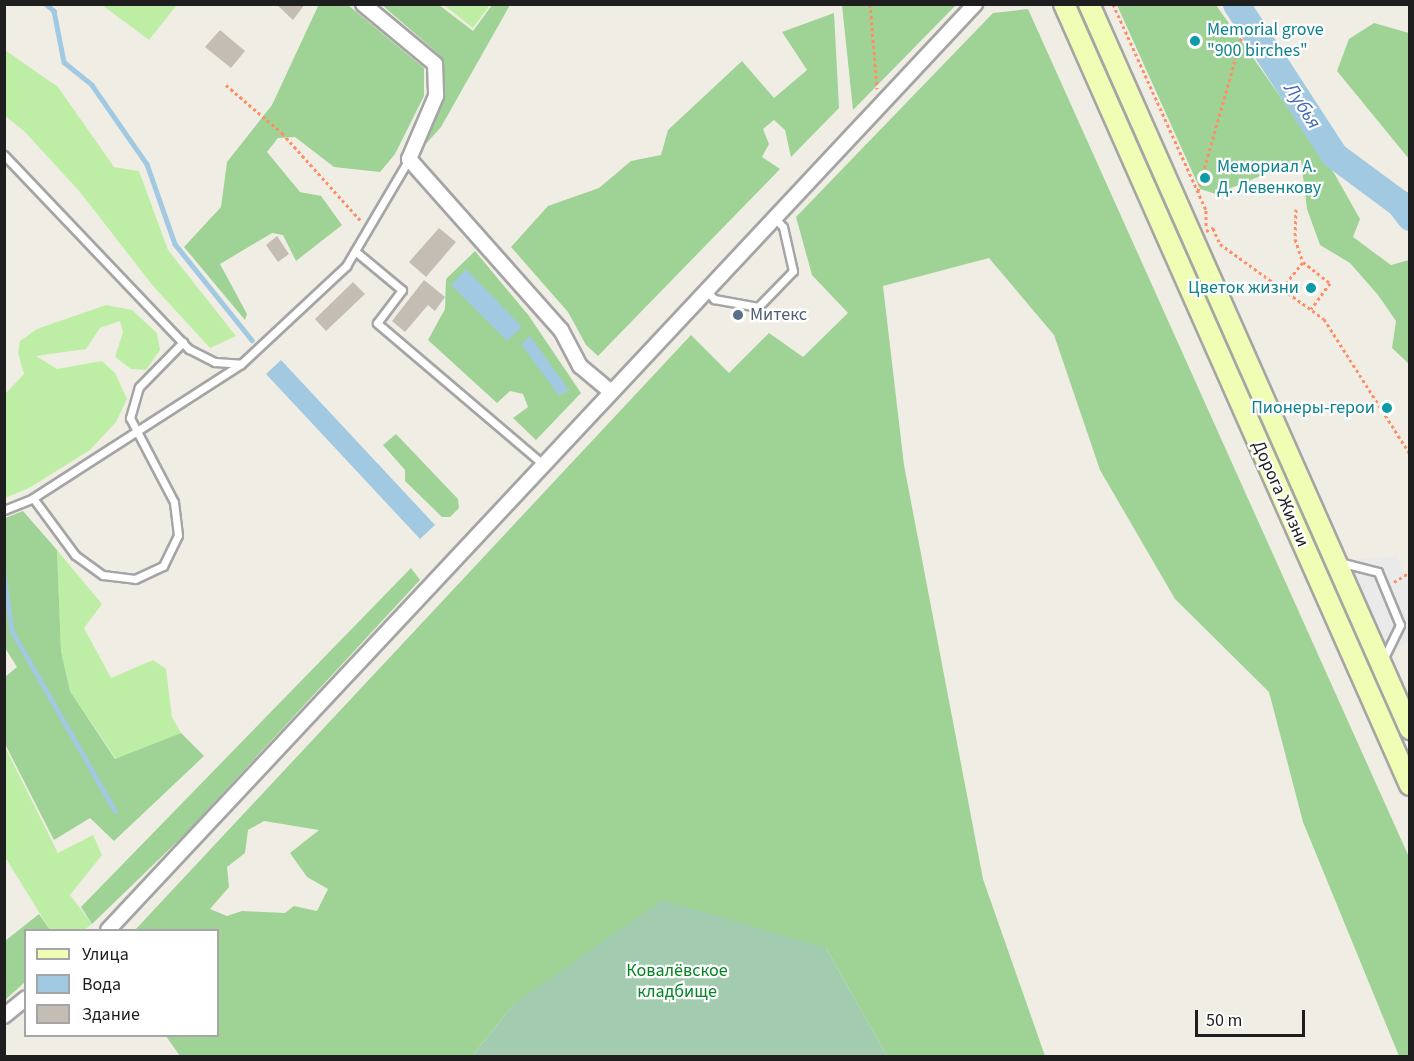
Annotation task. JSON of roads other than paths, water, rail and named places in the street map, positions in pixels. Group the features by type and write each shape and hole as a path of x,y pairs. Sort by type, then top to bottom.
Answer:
{"main road":[{"name":"Дорога Жизни","path":"1064,4 1410,785"},
{"name":"Дорога Жизни","path":"1089,4 1410,729"}],"street":[{"path":"363,4 435,64 436,96 409,159 561,330 580,366 611,392"},
{"path":"109,929 546,467 611,392 775,218 878,104 975,4"},
{"path":"4,1016 24,1000"}],"lane":[{"path":"4,155 183,342 215,362 241,364"},
{"path":"4,510 33,498 241,364 346,266 409,159"},
{"path":"707,291 714,299 758,307 793,271 783,227 775,218"},
{"path":"355,251 402,290 377,323 546,467"},
{"path":"33,498 75,555 103,575 135,579 163,566 178,535 174,502 130,418 139,387 183,342"},
{"path":"1335,560 1378,572 1400,625 1381,665"}],"water":[{"path":"466,269 522,327 507,341 451,285"},
{"path":"530,336 569,390 559,396 521,344"},
{"path":"281,360 435,525 420,539 266,374"}],"waterway":[{"path":"46,4 54,11 64,62 92,85 147,164 175,244 252,340"},
{"name":"Лубья","path":"1236,4 1334,155 1399,203 1410,217"},
{"path":"4,573 12,631 115,810"}],"place":[{"name":"Memorial grove \"900 birches\"","path":"1195,41"},
{"name":"Мемориал А. Д. Левенкову","path":"1205,178"},
{"name":"Цветок жизни","path":"1311,288"},
{"name":"Митекс","path":"738,315"},
{"name":"Пионеры-герои","path":"1387,408"}],"park label":[{"name":"Ковалёвское кладбище","path":"677,982"}]}
